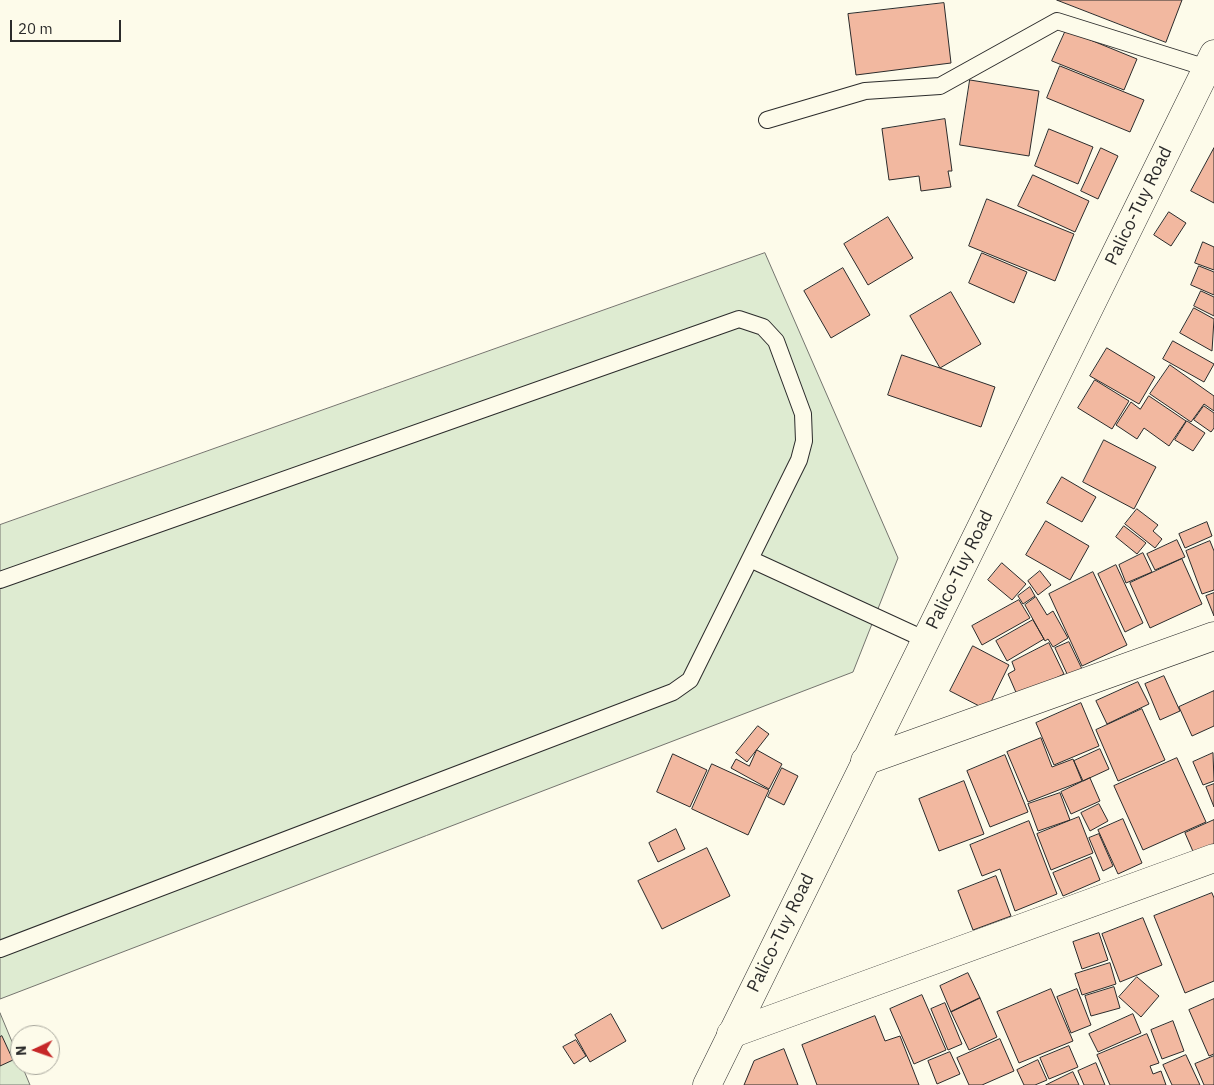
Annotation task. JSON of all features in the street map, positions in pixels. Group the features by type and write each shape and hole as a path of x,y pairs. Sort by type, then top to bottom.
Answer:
{"main road":[{"name":"Palico-Tuy Road","path":"706,1085 1210,61"},
{"path":"865,762 1214,636"},
{"path":"731,1034 1214,858"}],"lane":[{"path":"767,120 865,90 940,86 1057,20 1210,61"},
{"path":"0,580 739,319 763,326 776,341 803,414 804,440 799,460 690,680 673,692 0,950"},
{"path":"750,559 926,640"}],"green space":[{"path":"765,253 898,558 853,672 0,999 0,525"},
{"path":"0,1013 10,1037 10,1075 26,1075 30,1085 0,1085"}],"building":[{"path":"1057,0 1182,0 1166,42"},
{"path":"944,3 951,63 856,75 848,14"},
{"path":"1066,30 1137,59 1124,90 1052,61"},
{"path":"1060,66 1144,100 1130,132 1047,98"},
{"path":"970,80 1039,91 1029,156 960,145"},
{"path":"945,119 952,171 948,171 951,187 921,191 919,176 889,180 882,129"},
{"path":"1049,129 1093,147 1078,184 1035,166"},
{"path":"1101,148 1118,156 1098,199 1081,191"},
{"path":"1214,148 1214,203 1191,191"},
{"path":"1033,175 1089,201 1075,232 1018,206"},
{"path":"987,199 1074,234 1055,281 969,246"},
{"path":"1169,212 1186,223 1171,246 1154,235"},
{"path":"888,217 913,258 868,285 844,244"},
{"path":"1203,242 1214,247 1214,270 1195,263"},
{"path":"982,253 1027,272 1014,303 969,283"},
{"path":"1199,266 1214,272 1214,295 1191,285"},
{"path":"843,268 870,315 831,338 804,291"},
{"path":"1201,291 1214,297 1214,316 1194,306"},
{"path":"951,292 981,344 940,368 910,316"},
{"path":"1194,308 1214,319 1212,351 1180,333"},
{"path":"1173,341 1214,364 1204,382 1163,359"},
{"path":"1107,348 1155,377 1139,404 1090,376"},
{"path":"902,355 995,387 981,427 888,395"},
{"path":"1170,365 1214,396 1214,411 1204,404 1191,422 1150,394"},
{"path":"1095,380 1129,401 1112,429 1078,408"},
{"path":"1149,396 1186,421 1169,446 1144,428 1137,439 1116,425 1131,402 1140,409"},
{"path":"1204,406 1214,413 1214,428 1211,432 1194,420"},
{"path":"1187,421 1205,433 1193,451 1175,440"},
{"path":"1104,440 1156,467 1134,509 1083,482"},
{"path":"1062,477 1096,497 1082,522 1047,503"},
{"path":"1137,509 1158,525 1153,531 1162,539 1155,548 1125,524"},
{"path":"1046,521 1089,546 1070,580 1026,555"},
{"path":"1207,522 1212,536 1185,548 1179,534"},
{"path":"1124,526 1146,543 1137,554 1116,537"},
{"path":"1177,540 1185,557 1155,570 1147,554"},
{"path":"1210,541 1214,551 1214,590 1202,594 1186,551"},
{"path":"1143,553 1152,572 1126,583 1119,565"},
{"path":"1182,559 1202,604 1150,628 1130,583"},
{"path":"1002,563 1026,584 1012,600 988,580"},
{"path":"1116,565 1143,623 1125,632 1098,574"},
{"path":"1040,571 1051,585 1038,595 1028,581"},
{"path":"1093,572 1127,645 1082,666 1049,594"},
{"path":"1030,587 1035,596 1023,604 1018,596"},
{"path":"1214,593 1214,616 1206,596"},
{"path":"1036,597 1047,615 1053,611 1068,638 1053,647 1048,639 1045,641 1025,605"},
{"path":"1019,600 1030,618 982,645 972,626"},
{"path":"1033,620 1044,639 1007,661 996,641"},
{"path":"1069,642 1082,669 1068,676 1055,648"},
{"path":"1049,643 1064,674 1018,697 1008,674 1015,670 1012,662"},
{"path":"973,646 1009,665 987,710 950,691"},
{"path":"1164,676 1180,711 1160,720 1145,684"},
{"path":"1138,682 1149,704 1107,724 1096,701"},
{"path":"1214,691 1214,726 1192,736 1179,707"},
{"path":"1081,703 1099,746 1054,765 1036,723"},
{"path":"1142,709 1165,760 1118,781 1096,730"},
{"path":"758,726 769,734 747,762 736,753"},
{"path":"1041,738 1052,767 1073,759 1082,781 1028,802 1007,752"},
{"path":"1100,749 1109,769 1083,781 1074,761"},
{"path":"757,750 782,764 769,789 731,768 736,759 749,766"},
{"path":"1213,753 1214,781 1203,785 1193,762"},
{"path":"673,754 707,770 690,807 657,792"},
{"path":"1005,755 1028,812 990,827 967,771"},
{"path":"1177,758 1206,822 1143,850 1114,786"},
{"path":"712,764 769,790 748,835 692,809"},
{"path":"782,768 798,776 784,805 768,797"},
{"path":"1090,778 1100,801 1071,814 1061,792"},
{"path":"964,781 984,834 939,851 919,799"},
{"path":"1214,784 1214,807 1206,787"},
{"path":"1060,793 1070,820 1038,831 1028,804"},
{"path":"1099,804 1108,821 1090,831 1081,813"},
{"path":"1079,817 1093,853 1051,870 1037,834"},
{"path":"1123,819 1142,863 1118,874 1098,830"},
{"path":"1214,820 1214,847 1195,856 1185,833"},
{"path":"1029,821 1057,894 1015,911 1000,869 982,876 970,845"},
{"path":"676,829 685,849 658,862 649,843"},
{"path":"1099,834 1113,866 1103,871 1089,838"},
{"path":"707,848 730,896 662,929 638,881"},
{"path":"1091,857 1100,880 1063,896 1053,873"},
{"path":"996,876 1011,916 973,930 958,891"},
{"path":"1212,893 1214,898 1214,981 1185,993 1154,916"},
{"path":"1143,918 1162,965 1120,982 1102,934"},
{"path":"1099,933 1108,960 1082,969 1073,942"},
{"path":"1110,963 1116,984 1082,995 1075,974"},
{"path":"968,973 980,998 951,1012 940,986"},
{"path":"1137,977 1159,996 1141,1017 1119,997"},
{"path":"1114,987 1120,1008 1091,1016 1085,996"},
{"path":"1051,989 1073,1041 1019,1063 997,1012"},
{"path":"1077,989 1091,1025 1071,1033 1057,997"},
{"path":"922,995 946,1050 914,1064 890,1009"},
{"path":"980,998 997,1037 969,1050 951,1012"},
{"path":"1214,999 1214,1054 1209,1056 1189,1010"},
{"path":"945,1003 962,1044 948,1050 931,1009"},
{"path":"611,1014 626,1041 590,1062 575,1035"},
{"path":"1133,1014 1141,1033 1098,1052 1089,1034"},
{"path":"875,1016 885,1041 900,1036 919,1085 817,1085 802,1045"},
{"path":"1173,1021 1184,1051 1162,1059 1151,1030"},
{"path":"1147,1034 1159,1063 1150,1066 1153,1074 1161,1071 1166,1085 1110,1085 1097,1055"},
{"path":"2,1036 10,1053 10,1061 0,1066 0,1037"},
{"path":"1000,1039 1014,1071 982,1085 969,1085 957,1058"},
{"path":"576,1040 586,1056 574,1064 563,1047"},
{"path":"1069,1046 1078,1067 1049,1079 1040,1058"},
{"path":"784,1049 798,1085 744,1085 754,1061"},
{"path":"950,1052 960,1074 937,1084 928,1061"},
{"path":"1186,1055 1200,1085 1172,1085 1163,1065"},
{"path":"1214,1056 1214,1085 1204,1085 1195,1064"},
{"path":"1038,1060 1047,1080 1035,1085 1024,1085 1017,1070"},
{"path":"1096,1063 1105,1085 1084,1085 1078,1071"},
{"path":"1073,1072 1079,1085 1046,1085"}]}
